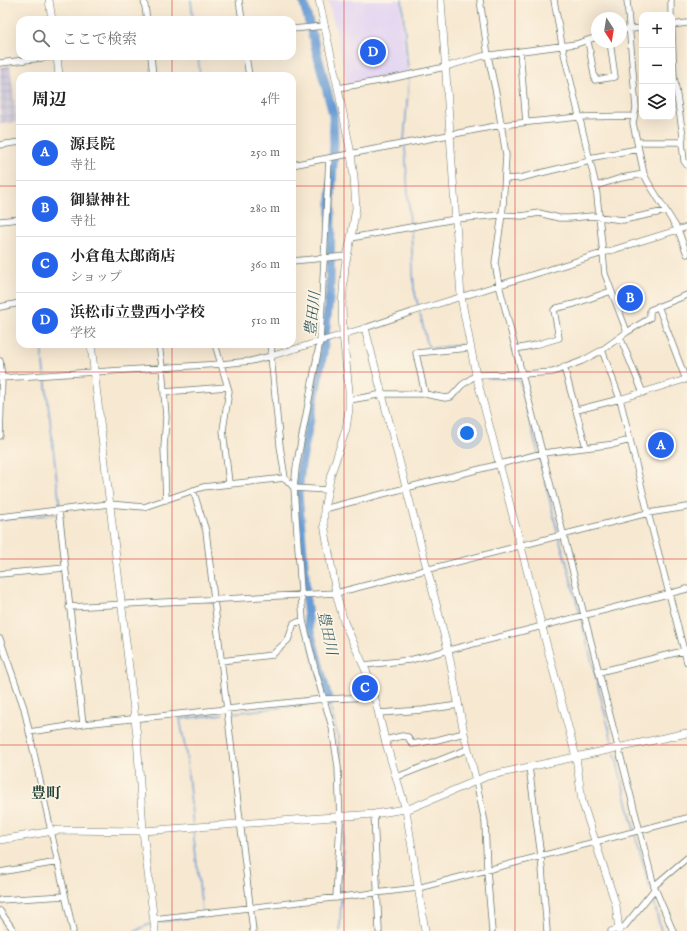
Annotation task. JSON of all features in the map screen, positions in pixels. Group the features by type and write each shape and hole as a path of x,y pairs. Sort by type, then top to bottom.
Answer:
{"street":[{"path":"50,0 52,16"},
{"path":"144,0 146,16"},
{"path":"239,0 241,16"},
{"path":"319,0 351,154 356,208 343,281 342,304 343,334 350,400 346,429 331,474 324,509 326,536 336,593 344,622 371,682 385,740 406,810 424,931"},
{"path":"441,0 461,297 470,348 576,757 582,801 616,905 619,930"},
{"path":"480,0 488,56 496,93 506,155 503,207 495,262 499,285 516,349 540,454 619,748 636,832 654,886 673,931"},
{"path":"554,0 562,45 596,186 605,274 627,332"},
{"path":"627,0 636,108 633,122 637,146 644,174 678,230 687,254"},
{"path":"671,0 671,12"},
{"path":"675,25 687,24"},
{"path":"296,28 325,26"},
{"path":"629,29 639,28"},
{"path":"338,88 385,80 488,56 576,44 591,40"},
{"path":"588,41 595,80 615,77 611,48"},
{"path":"673,48 674,76 683,136 682,142 684,161 687,165"},
{"path":"520,51 526,122"},
{"path":"0,63 25,60"},
{"path":"58,60 59,72"},
{"path":"151,60 153,72"},
{"path":"247,60 248,72"},
{"path":"296,164 450,136 501,125 579,117 634,116"},
{"path":"504,179 520,178 637,146 682,142"},
{"path":"0,145 16,143"},
{"path":"329,158 321,340 296,468 294,488 303,621 332,727 343,816 337,898"},
{"path":"596,186 621,178 644,174"},
{"path":"351,238 455,219 501,215 522,216 539,213 559,218 599,216 623,220 666,211"},
{"path":"0,221 16,219"},
{"path":"1,378 251,361 366,328 687,227"},
{"path":"296,261 347,256"},
{"path":"516,349 535,346 559,338 554,315 554,310 557,308 574,304 611,291"},
{"path":"350,400 382,394 425,394 446,398 451,397 462,385 476,375 553,372 602,350 650,318 650,310 687,295"},
{"path":"0,307 16,304"},
{"path":"577,410 620,400 686,379 658,306"},
{"path":"366,328 448,650 464,733 485,822 492,931"},
{"path":"620,337 643,393"},
{"path":"91,348 122,604 155,931"},
{"path":"160,348 166,417 164,448 166,500"},
{"path":"216,348 228,387 223,430 229,483"},
{"path":"272,348 271,356 280,446 285,478 294,488 328,490"},
{"path":"425,394 416,352 470,348"},
{"path":"602,350 620,400 669,594 686,650 687,662"},
{"path":"0,361 0,436"},
{"path":"564,367 586,447"},
{"path":"164,392 228,387"},
{"path":"324,509 540,454 615,444 630,440"},
{"path":"0,517 109,504 144,507 203,487 285,478"},
{"path":"193,490 206,531 253,931"},
{"path":"69,608 336,593 648,513 687,507"},
{"path":"59,511 83,724"},
{"path":"0,574 65,568"},
{"path":"364,665 410,660 687,589"},
{"path":"221,661 272,655 288,640 294,623 303,621"},
{"path":"0,639 20,694 52,831 73,931"},
{"path":"599,672 686,650"},
{"path":"29,732 83,724 134,720 333,698 375,697"},
{"path":"379,713 423,710 459,705"},
{"path":"385,740 402,736 408,737 412,744 437,740 464,733"},
{"path":"0,840 73,829 144,831 374,814 406,810 488,776 687,734"},
{"path":"397,777 468,749"},
{"path":"529,767 541,856 548,931"},
{"path":"374,814 379,931"},
{"path":"154,919 418,888 687,818"},
{"path":"611,931 619,930 624,927 653,891 654,886 687,858"},
{"path":"0,872 58,862"},
{"path":"0,900 65,896"},
{"path":"0,911 14,931"}],"shaded area":[{"path":"328,0 400,0 407,72 347,84"},
{"path":"10,65 16,122 0,124 0,67"}],"waterway":[{"path":"191,0 193,16"},
{"name":"豊田川","path":"303,0 333,114 334,143 331,201 330,291 323,353 301,465 298,494 309,628 329,702"},
{"path":"402,0 408,69"},
{"path":"198,60 200,72"},
{"path":"404,141 409,78"},
{"path":"405,147 410,224"},
{"path":"411,230 414,289 418,305"},
{"path":"420,314 428,346 431,348 465,345"},
{"path":"41,348 44,373"},
{"path":"45,376 60,508"},
{"path":"487,378 516,379 520,382 538,453"},
{"path":"539,456 558,534"},
{"path":"0,520 56,514"},
{"path":"559,538 613,745"},
{"path":"327,702 329,702 338,737 341,759 344,813"},
{"path":"232,713 320,703"},
{"path":"193,826 186,753 180,719 223,714"},
{"path":"615,754 634,830"},
{"path":"341,895 344,819"},
{"path":"193,829 202,911"},
{"path":"635,834 650,888"},
{"path":"653,898 661,931"},
{"path":"340,931 341,899"},
{"path":"160,922 202,915"},
{"path":"135,931 150,924"}],"place":[{"name":"浜松市立豊西小学校","path":"373,52"},
{"name":"御嶽神社","path":"630,298"},
{"name":"源長院","path":"661,445"},
{"name":"小倉亀太郎商店","path":"365,688"}],"district":[{"name":"豊町","path":"46,793"}]}
